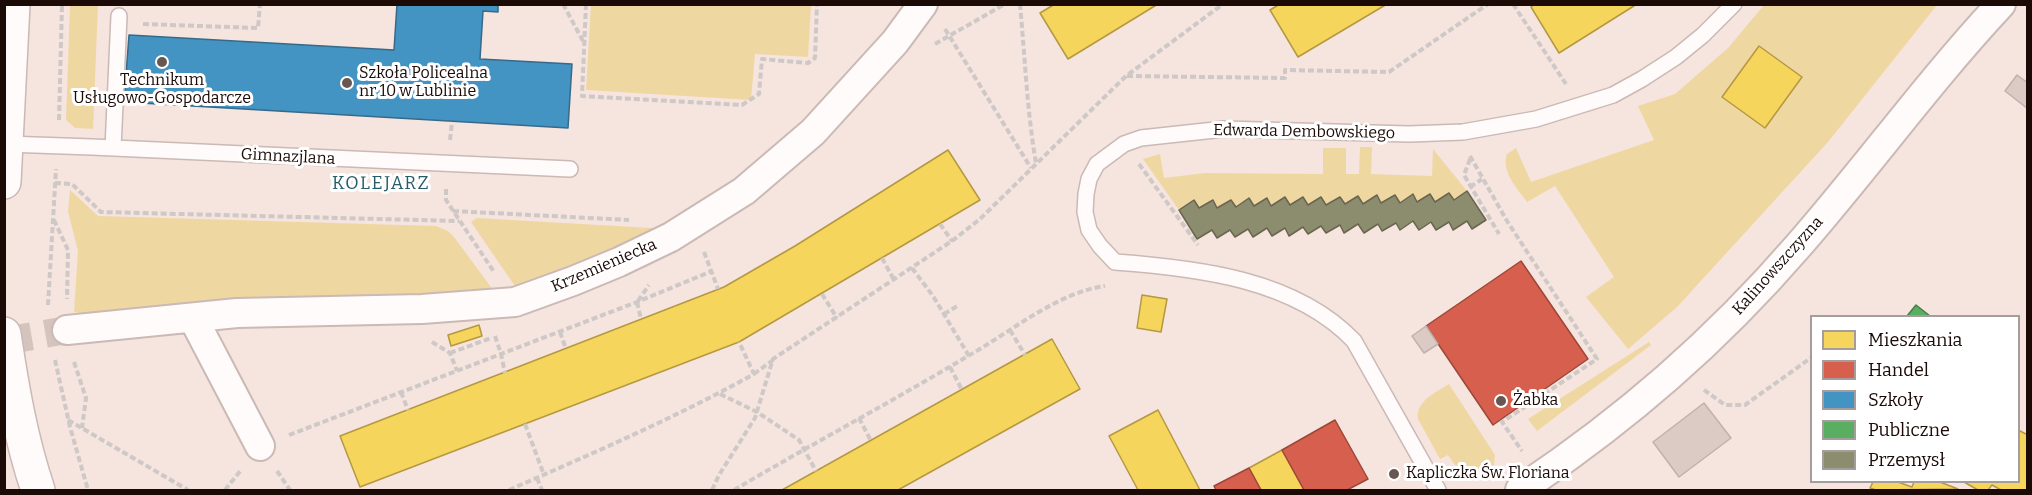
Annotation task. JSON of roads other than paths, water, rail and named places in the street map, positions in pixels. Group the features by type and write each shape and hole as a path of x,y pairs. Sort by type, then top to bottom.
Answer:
{"street":[{"path":"4,182 13,4"},
{"name":"Krzemieniecka","path":"64,335 237,313 422,309 515,302 619,262 670,237 744,191 813,132 895,42 923,4"},
{"name":"Kalinowszczyzna","path":"1520,490 1578,451 1629,412 1707,343 1805,238 2001,4"},
{"path":"193,318 260,446"},
{"path":"4,334 12,388 38,490"}],"lane":[{"name":"Edwarda Dembowskiego","path":"1438,490 1354,342 1343,329 1297,300 1266,288 1192,271 1115,262 1089,230 1085,213 1089,179 1097,164 1124,144 1141,138 1224,129 1409,134 1463,132 1536,119 1613,95 1642,79 1703,36 1734,4"},
{"path":"113,148 119,19"},
{"name":"Gimnazjlana","path":"6,144 570,169"}],"tunnel":[{"path":"4,341 67,330"}],"place":[{"name":"Technikum Usługowo-Gospodarcze","path":"162,62"},
{"name":"Szkoła Policealna nr 10 w Lublinie","path":"347,83"},
{"name":"Żabka","path":"1501,401"},
{"name":"Kapliczka Św. Floriana","path":"1394,474"}],"district":[{"name":"KOLEJARZ","path":"381,184"}]}
